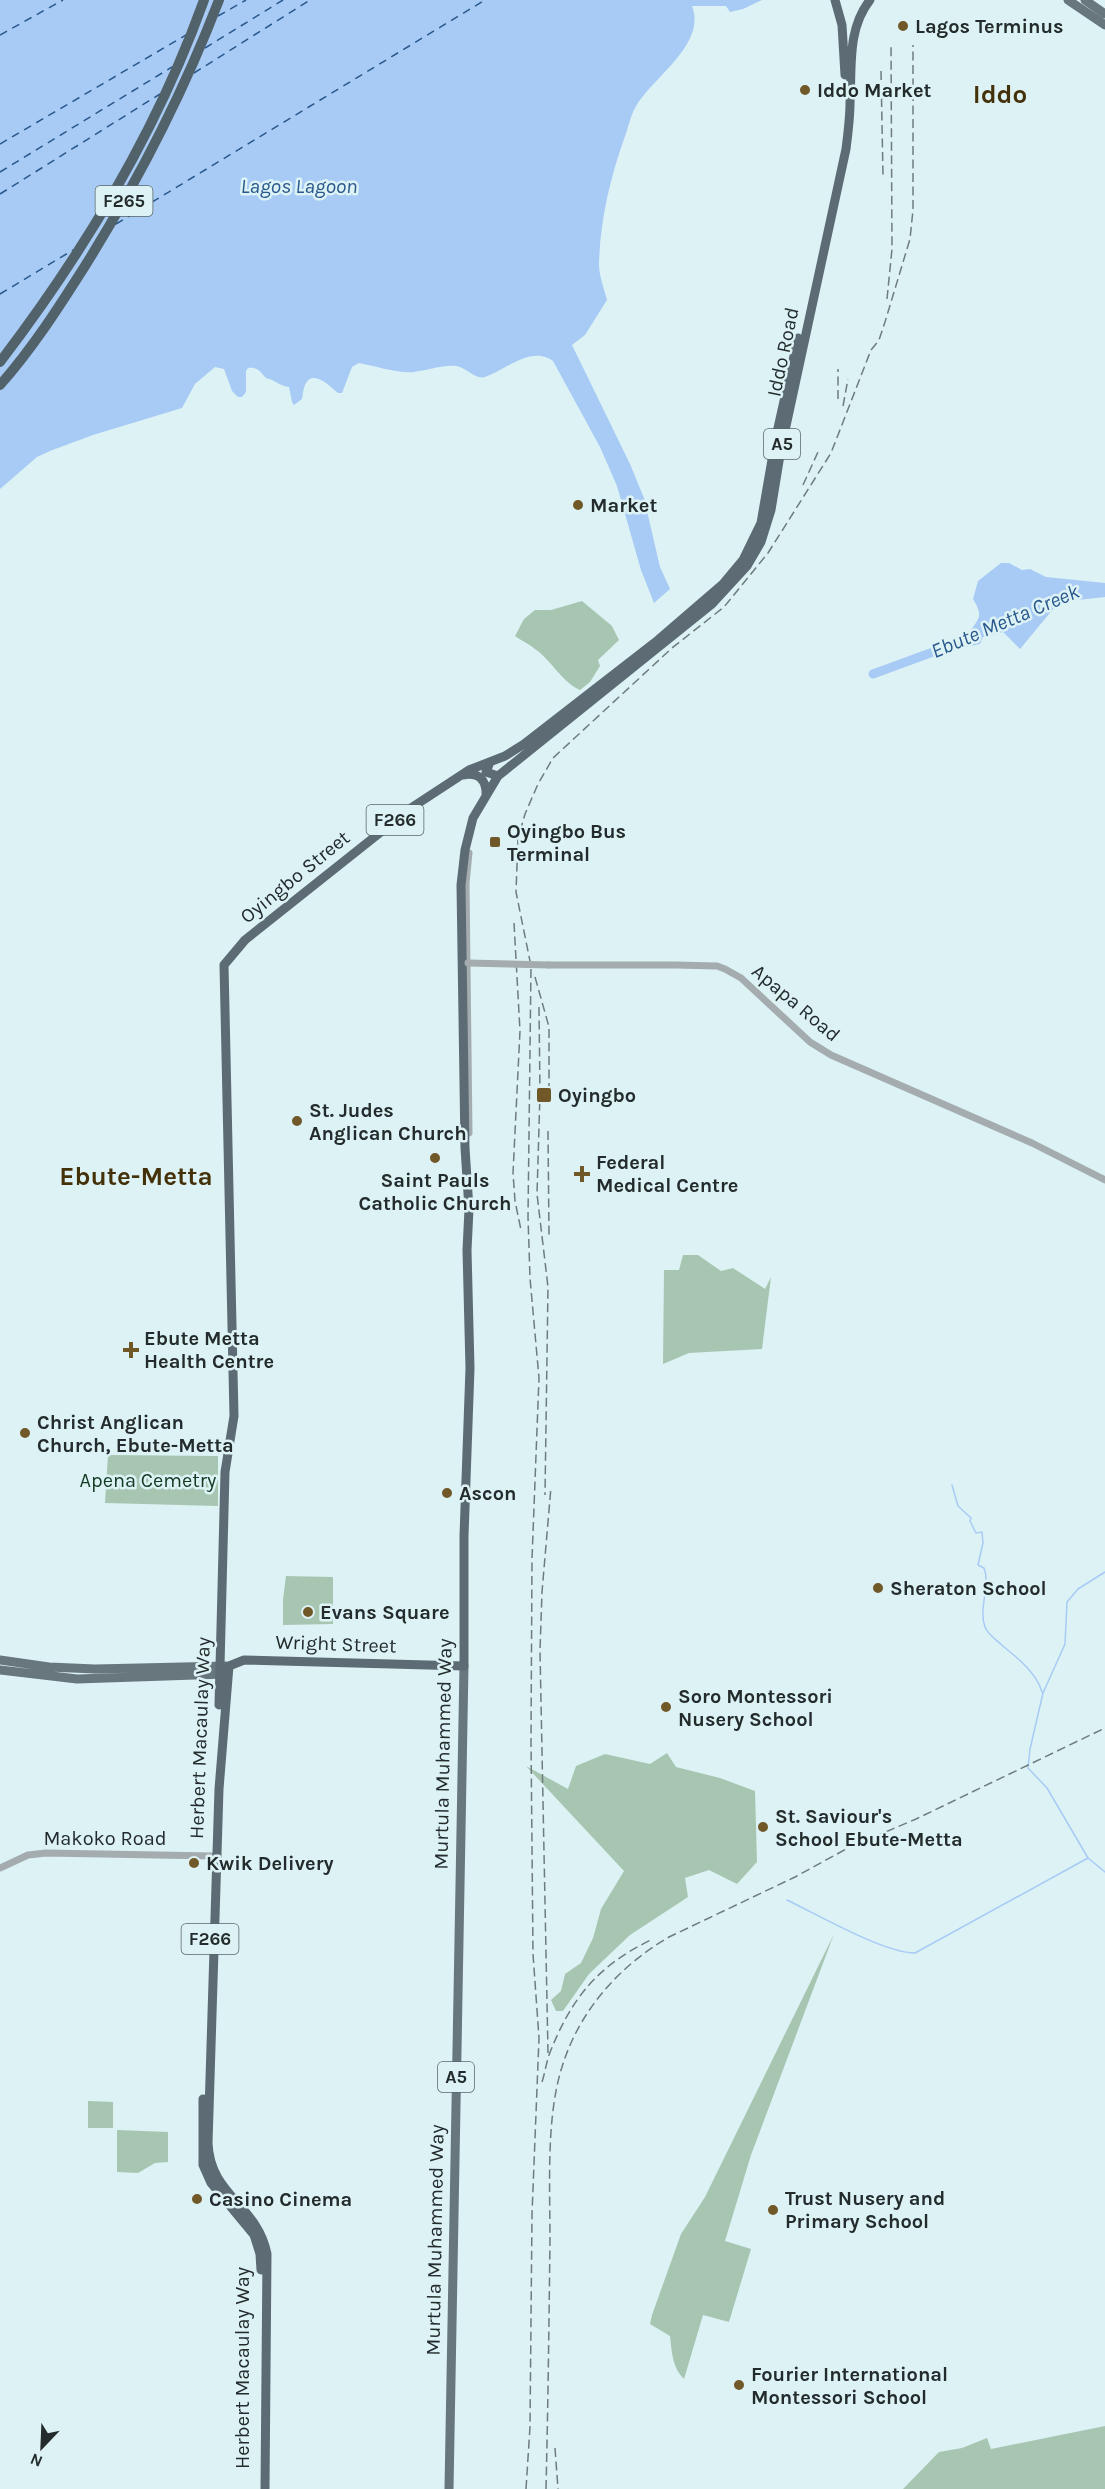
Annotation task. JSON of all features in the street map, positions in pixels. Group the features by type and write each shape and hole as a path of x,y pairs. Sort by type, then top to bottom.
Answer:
{"highway":[{"name":"F265","path":"0,362 55,287 119,183 180,62 204,0"},
{"name":"F265","path":"0,385 70,289 137,179 200,49 219,0"},
{"name":"Iddo Road","path":"490,762 519,747 658,640 723,584 743,560 757,535 765,506 776,437 841,138 845,78 844,50 842,25 835,0"},
{"path":"851,51 856,14 863,0"},
{"name":"Iddo Road","path":"498,776 712,604 747,566 761,542 771,510 781,449 846,149 851,51 859,18 870,0"},
{"name":"Oyingbo Street","path":"222,971 230,955 245,940 411,808 459,776 490,762"},
{"path":"490,762 486,772 498,776"},
{"path":"459,776 472,774 481,777 486,785 486,796"},
{"name":"Murtula Muhammed Way","path":"464,1666 464,1536 470,1368 462,864 473,818 498,776"},
{"name":"Herbert Macaulay Way","path":"222,971 227,1049 234,1416 225,1472 224,1670 213,1856 201,2154 207,2176 249,2226 260,2254 259,2489"},
{"name":"Wright Street","path":"224,1670 244,1660 464,1666"},
{"name":"Herbert Macaulay Way","path":"224,1670 226,1686 219,1789 208,2153 216,2177 256,2224 267,2254 265,2489"}],"main road":[{"path":"1068,0 1105,25"},
{"path":"1085,0 1105,14"},
{"path":"0,1660 49,1667 224,1670"},
{"name":"Murtula Muhammed Way","path":"448,2489 464,1666"},
{"path":"0,1670 77,1679 224,1670"}],"street":[{"path":"465,1149 469,1135 466,883 476,822 486,796"},
{"name":"Apapa Road","path":"468,963 690,965 725,969 741,978 810,1042 831,1055 1032,1143 1105,1180"},
{"name":"Makoko Road","path":"0,1868 28,1855 46,1853 213,1856"}],"green space":[{"path":"582,601 612,626 619,640 598,660 600,666 590,682 580,690 567,681 541,654 515,636 524,619 535,610 551,610"},
{"path":"683,1255 698,1255 721,1271 733,1268 765,1289 771,1277 762,1349 689,1353 663,1364 664,1270 679,1270"},
{"name":"Apena Cemetry","path":"108,1455 218,1456 218,1506 105,1503"},
{"name":"Evans Square","path":"286,1576 333,1577 333,1624 283,1625"},
{"path":"667,1753 676,1767 720,1778 755,1791 757,1862 737,1884 709,1870 685,1878 688,1897 630,1935 589,1974 563,2011 556,2011 551,2000 561,1991 565,1974 581,1963 593,1938 601,1909 624,1871 526,1766 568,1789 576,1766 605,1754 650,1764"},
{"path":"834,1934 751,2155 725,2241 751,2249 729,2322 703,2315 684,2379 675,2364 670,2336 650,2324 652,2315 681,2234 705,2197"},
{"path":"88,2101 113,2102 113,2128 88,2128"},
{"path":"117,2130 168,2132 168,2162 155,2163 138,2173 117,2172"},
{"path":"1105,2426 1105,2489 903,2489 939,2452 962,2448 987,2438 991,2449"}],"water":[{"name":"Lagos Lagoon","path":"0,0 762,0 730,12 726,6 692,6 695,20 692,34 685,47 635,108 614,169 604,216 599,264 607,300 585,335 572,345 630,464 644,498 660,567 670,589 654,603 641,570 617,486 600,447 553,361 545,357 527,357 485,377 474,375 456,366 409,372 359,363 352,367 342,393 338,393 322,380 312,378 305,385 302,399 294,405 289,387 266,378 255,368 248,368 246,371 246,392 242,397 238,397 232,391 224,369 215,367 195,384 182,408 93,435 50,451 37,457 0,489"},
{"path":"1001,563 1009,563 1022,570 1030,569 1046,577 1105,583 1105,597 1059,602 1020,649 1003,632 983,637 980,644 955,649 979,617 973,599 978,581"}],"waterway":[{"name":"Ebute Metta Creek","path":"873,674 974,637"},
{"path":"952,1485 958,1506 971,1518 970,1521 976,1533 982,1532 983,1543 978,1565 984,1568 986,1575 983,1612 986,1630 1027,1667 1040,1685 1042,1692"},
{"path":"1105,1572 1078,1589 1067,1602 1065,1644 1043,1693 1028,1768 1047,1788 1088,1858 1105,1872"},
{"path":"787,1900 869,1940 886,1947 915,1953 1088,1858"}],"ferry route":[{"path":"0,35 63,0"},
{"path":"218,16 246,0"},
{"path":"205,48 283,0"},
{"path":"194,73 310,0"},
{"path":"116,224 485,0"},
{"path":"0,144 186,35"},
{"path":"0,172 172,67"},
{"path":"0,194 160,94"},
{"path":"0,294 73,250"}],"railway":[{"path":"887,299 892,249 891,44"},
{"path":"526,2489 530,2427 532,2214 539,2038 533,1954 531,1740 532,1559 539,1378 530,1278 528,1217 531,966 516,892 518,839 525,814 553,758 672,648 724,607 768,553 831,453 871,350 879,340 910,239 913,210 913,45"},
{"path":"881,71 883,176"},
{"path":"838,369 838,399"},
{"path":"843,406 848,379"},
{"path":"803,485 818,452"},
{"path":"514,923 520,1031 513,1173 515,1201 521,1230"},
{"path":"535,977 549,1027 549,1092"},
{"path":"539,1007 540,1094 537,1194 548,1287 545,1495"},
{"path":"548,1131 549,1236"},
{"path":"548,2053 540,1651 542,1592 551,1487"},
{"path":"546,2489 551,2129 562,2067 569,2047 590,2009 618,1976 669,1937 795,1877 848,1848 916,1819 1105,1728"},
{"path":"542,2082 549,2055 577,2000 602,1972 617,1960 653,1939"},
{"path":"555,2448 558,2489"}],"place":[{"name":"Lagos Terminus","path":"903,26"},
{"name":"Iddo Market","path":"805,90"},
{"name":"Market","path":"578,505"},
{"name":"Oyingbo Bus Terminal","path":"495,842"},
{"name":"Oyingbo","path":"544,1095"},
{"name":"St. Judes Anglican Church","path":"297,1121"},
{"name":"Saint Pauls Catholic Church","path":"435,1158"},
{"name":"Federal Medical Centre","path":"582,1174"},
{"name":"Ebute Metta Health Centre","path":"131,1350"},
{"name":"Christ Anglican Church, Ebute-Metta","path":"25,1433"},
{"name":"Ascon","path":"447,1493"},
{"name":"Sheraton School","path":"878,1588"},
{"name":"Evans Square","path":"308,1612"},
{"name":"Soro Montessori Nusery School","path":"666,1707"},
{"name":"St. Saviour's School Ebute-Metta","path":"763,1827"},
{"name":"Kwik Delivery","path":"194,1863"},
{"name":"Casino Cinema","path":"197,2199"},
{"name":"Trust Nusery and Primary School","path":"773,2210"},
{"name":"Fourier International Montessori School","path":"739,2385"}],"district":[{"name":"Iddo","path":"1000,94"},
{"name":"Ebute-Metta","path":"136,1176"}]}
